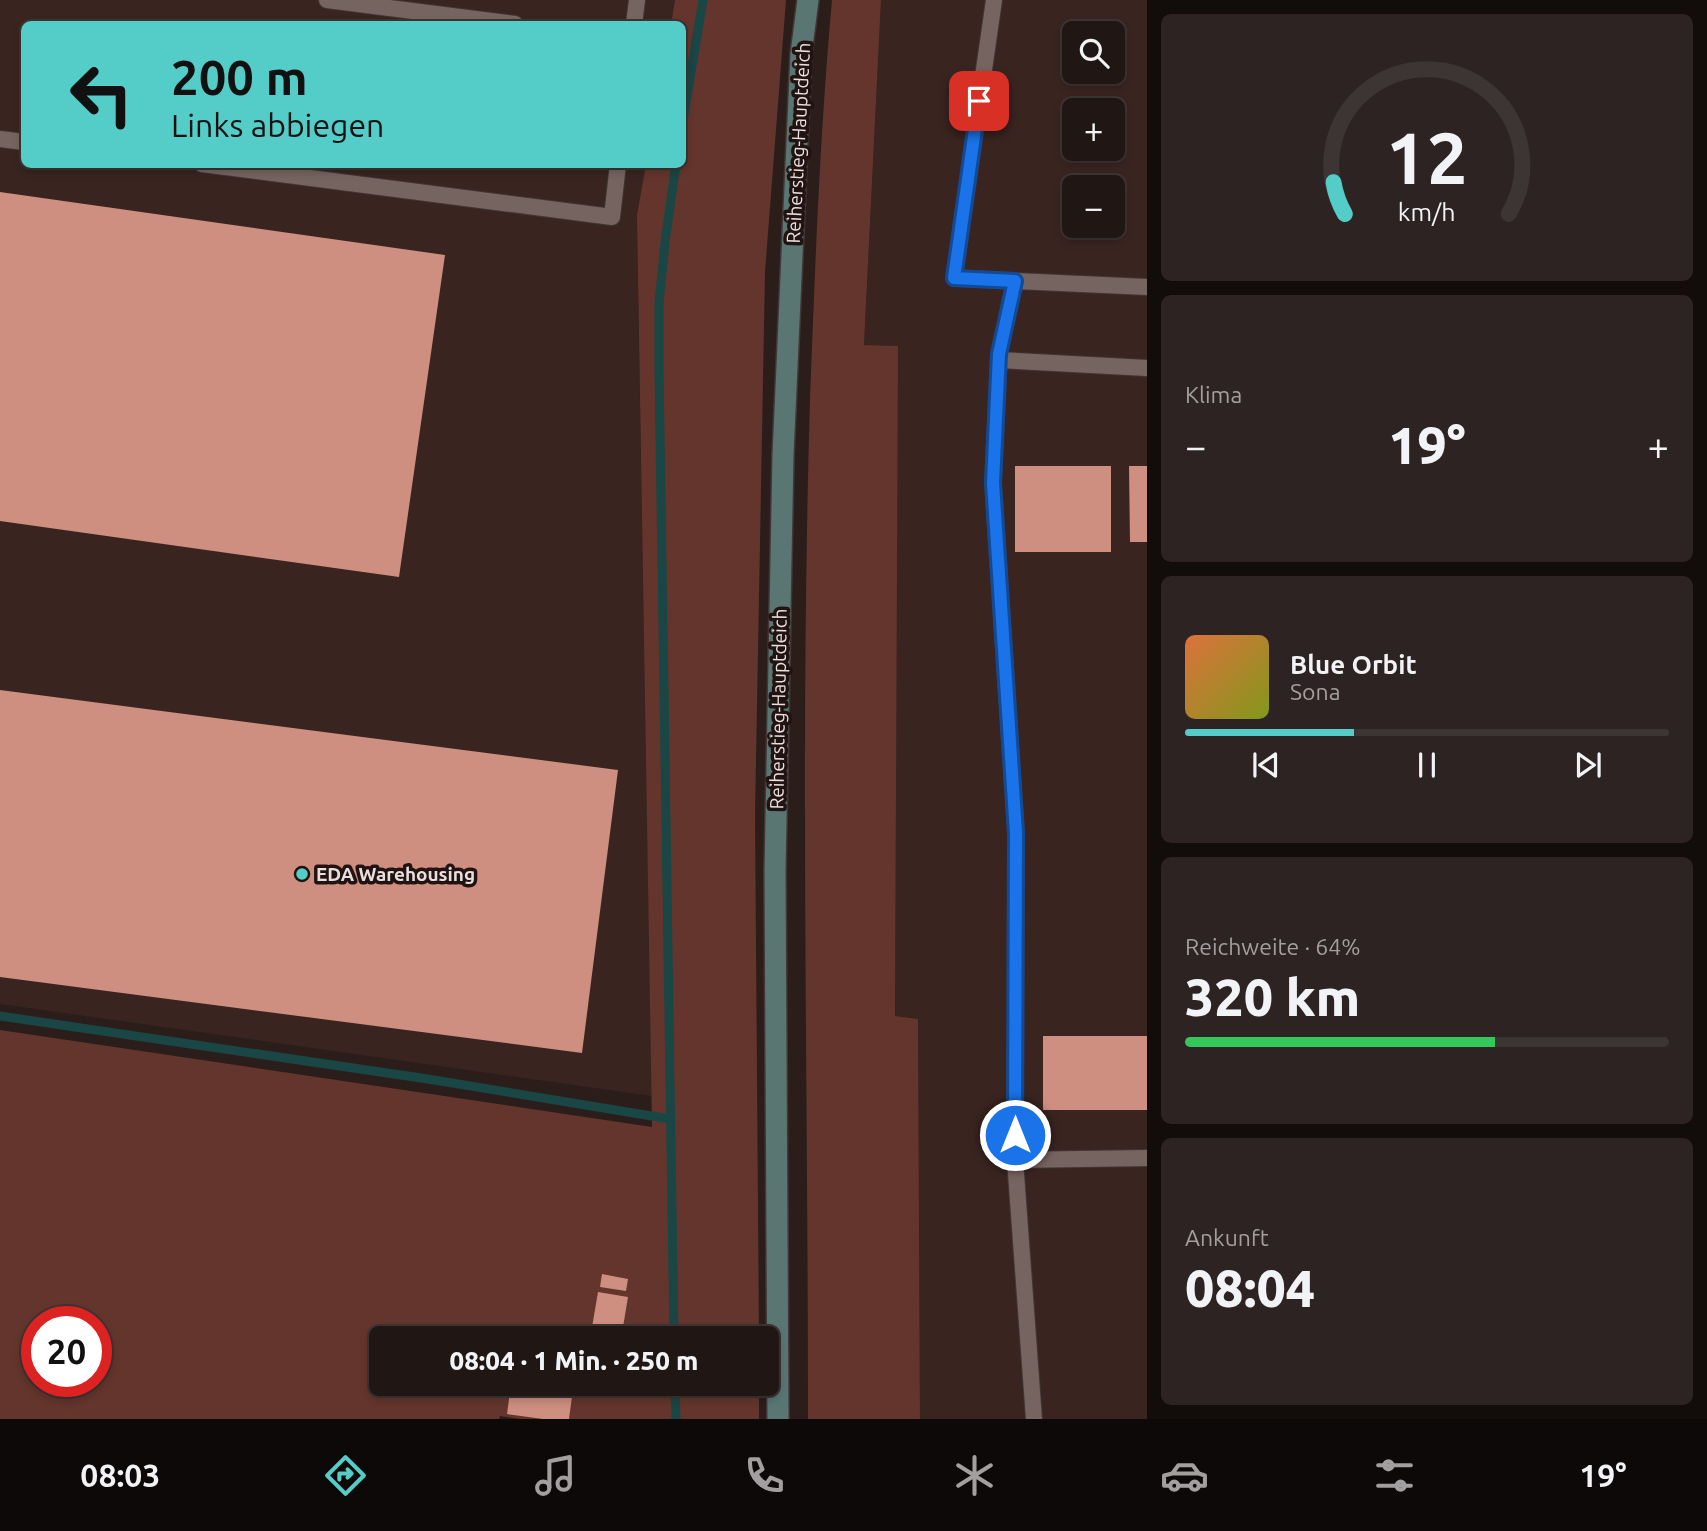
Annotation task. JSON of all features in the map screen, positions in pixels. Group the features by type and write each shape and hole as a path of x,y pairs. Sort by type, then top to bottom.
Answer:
{"main road":[{"name":"Reiherstieg-Hauptdeich","path":"778,1419 775,843 784,441 801,54 808,0"}],"lane":[{"path":"327,0 492,21"},
{"path":"634,21 637,0"},
{"path":"994,0 954,278 1147,287"},
{"path":"0,139 21,142"},
{"path":"233,168 612,217 618,168"},
{"path":"1015,281 999,360 993,483 1016,833 1015,1160 1034,1419"},
{"path":"999,360 1147,368"},
{"path":"1015,1160 1147,1158"}],"shaded area":[{"path":"0,0 675,0 672,21 21,21 21,168 650,168 638,292 652,1096 0,1004"},
{"path":"675,0 786,0 765,272 755,814 759,1326 369,1326 369,1396 759,1396 759,1419 520,1419 500,1416 499,1419 0,1419 0,1030 652,1127 637,215 645,168 686,168 686,21 672,21"},
{"path":"832,0 881,0 864,345 898,346 895,1016 918,1019 920,1419 808,1419 805,782 807,526 816,249"},
{"path":"881,0 1147,0 1147,1419 920,1419 918,1019 895,1016 897,346 864,345"}],"building":[{"path":"0,192 445,255 399,577 0,521"},
{"path":"1015,466 1111,466 1111,552 1015,552"},
{"path":"1129,466 1147,466 1147,542 1130,542"},
{"name":"EDA Warehousing","path":"0,690 618,770 582,1053 0,977"},
{"path":"1043,1036 1147,1036 1147,1110 1043,1110"},
{"path":"602,1274 628,1279 626,1291 600,1287"},
{"path":"598,1292 628,1297 623,1326 592,1326"},
{"path":"509,1396 572,1396 569,1419 507,1414"}],"waterway":[{"path":"686,102 703,0"},
{"path":"674,1326 659,303 675,168"},
{"path":"0,1016 428,1079 670,1119"},
{"path":"675,1396 676,1419"}],"place":[{"name":"EDA Warehousing","path":"302,874"}],"route":[{"path":"979,101 954,278 1015,281 999,354 993,483 1016,833 1015,1135"}]}
